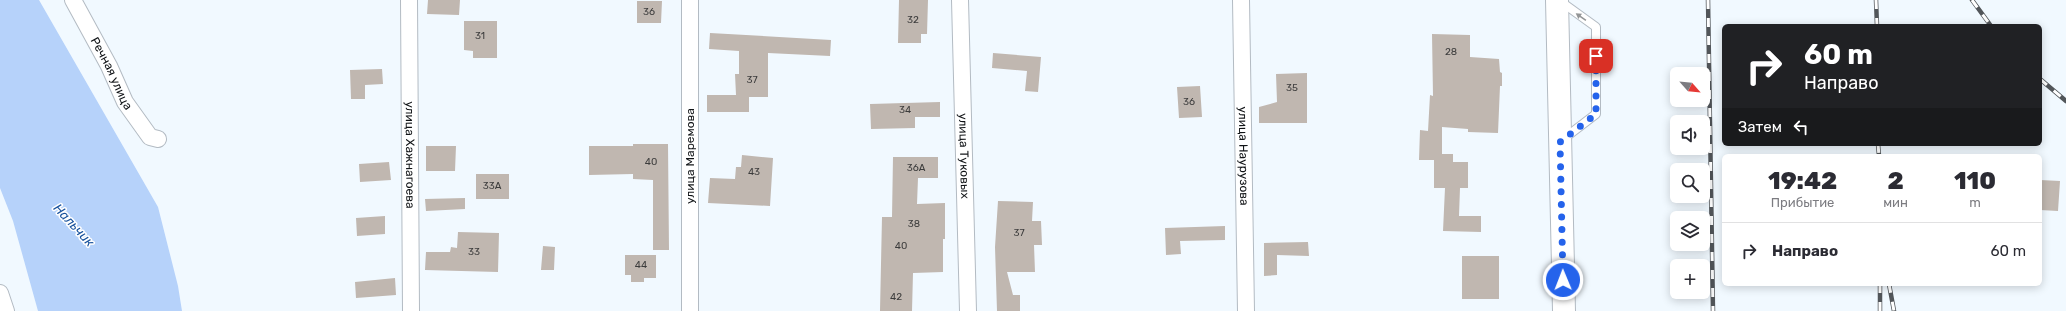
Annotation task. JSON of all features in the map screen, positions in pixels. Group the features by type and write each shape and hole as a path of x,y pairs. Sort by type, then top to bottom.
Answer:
{"main road":[{"path":"1558,0 1564,311"}],"street":[{"name":"Речная улица","path":"73,0 109,66 125,102 150,137 158,138"},
{"name":"улица Хажнагоева","path":"409,0 411,311"},
{"name":"улица Маремова","path":"690,0 690,311"},
{"name":"улица Туковых","path":"960,0 968,311"},
{"name":"улица Наурузова","path":"1240,0 1246,311"},
{"path":"0,293 6,311"}],"lane":[{"path":"1558,0 1596,27 1596,114 1560,142"}],"water":[{"name":"Нальчик","path":"0,0 39,0 158,207 178,286 182,311 38,311 13,221 0,188"}],"building":[{"path":"428,0 460,0 459,15 427,14"},
{"path":"899,0 928,0 927,34 921,34 921,43 898,43"},
{"path":"637,1 662,1 661,23 637,23"},
{"path":"464,21 497,21 497,58 473,58 473,51 464,50"},
{"path":"710,33 831,40 830,56 768,53 768,97 749,97 749,112 707,112 707,95 736,95 735,74 739,74 739,51 709,49"},
{"path":"1432,34 1470,35 1470,57 1499,59 1500,72 1502,73 1502,86 1500,86 1498,133 1468,132 1468,129 1442,127 1442,154 1453,154 1453,162 1468,162 1468,188 1460,188 1459,216 1481,216 1481,232 1443,231 1445,188 1434,188 1434,160 1419,160 1420,130 1428,131 1430,95 1433,96"},
{"path":"993,53 1041,57 1038,92 1025,91 1027,71 992,68"},
{"path":"382,69 383,84 365,85 365,99 351,99 350,70"},
{"path":"1307,73 1307,123 1259,123 1259,107 1277,102 1276,74"},
{"path":"1200,86 1202,117 1179,118 1177,87"},
{"path":"940,102 940,117 915,117 915,128 871,129 870,104"},
{"path":"633,144 668,144 669,250 653,250 653,180 633,179 633,174 589,175 589,146 633,146"},
{"path":"426,146 456,146 455,171 426,171"},
{"path":"742,155 773,158 770,206 708,203 710,178 735,179 736,167 741,167"},
{"path":"893,157 938,157 938,178 918,178 917,204 945,203 943,272 913,273 912,311 880,311 882,217 892,217"},
{"path":"389,162 391,180 360,182 359,164"},
{"path":"476,174 509,174 509,199 476,199"},
{"path":"2042,180 2060,181 2058,211 2042,210"},
{"path":"465,198 465,209 426,211 425,199"},
{"path":"998,201 1033,202 1032,221 1041,221 1042,245 1034,245 1035,272 1007,272 1013,295 1020,295 1020,311 997,311 995,247"},
{"path":"385,216 385,234 357,236 356,218"},
{"path":"1225,226 1225,240 1180,241 1181,254 1166,255 1165,228"},
{"path":"458,232 499,233 498,272 425,270 426,252 450,252 451,247 457,248"},
{"path":"1308,242 1309,256 1277,255 1277,275 1264,276 1264,243"},
{"path":"543,246 555,247 554,270 541,270"},
{"path":"625,255 656,255 656,278 644,278 644,282 631,282 631,275 625,275"},
{"path":"1462,256 1499,256 1499,299 1462,299"},
{"path":"395,278 396,295 356,298 355,282"}],"railway":[{"path":"1708,0 1713,311"},
{"path":"1876,0 1877,24"},
{"path":"1972,0 1990,24"},
{"path":"2042,81 2066,101"},
{"path":"1878,146 1879,154"},
{"path":"1880,286 1880,311"},
{"path":"1889,286 1894,311"}],"route":[{"path":"1563,280 1560,142 1596,114 1596,56"}]}
